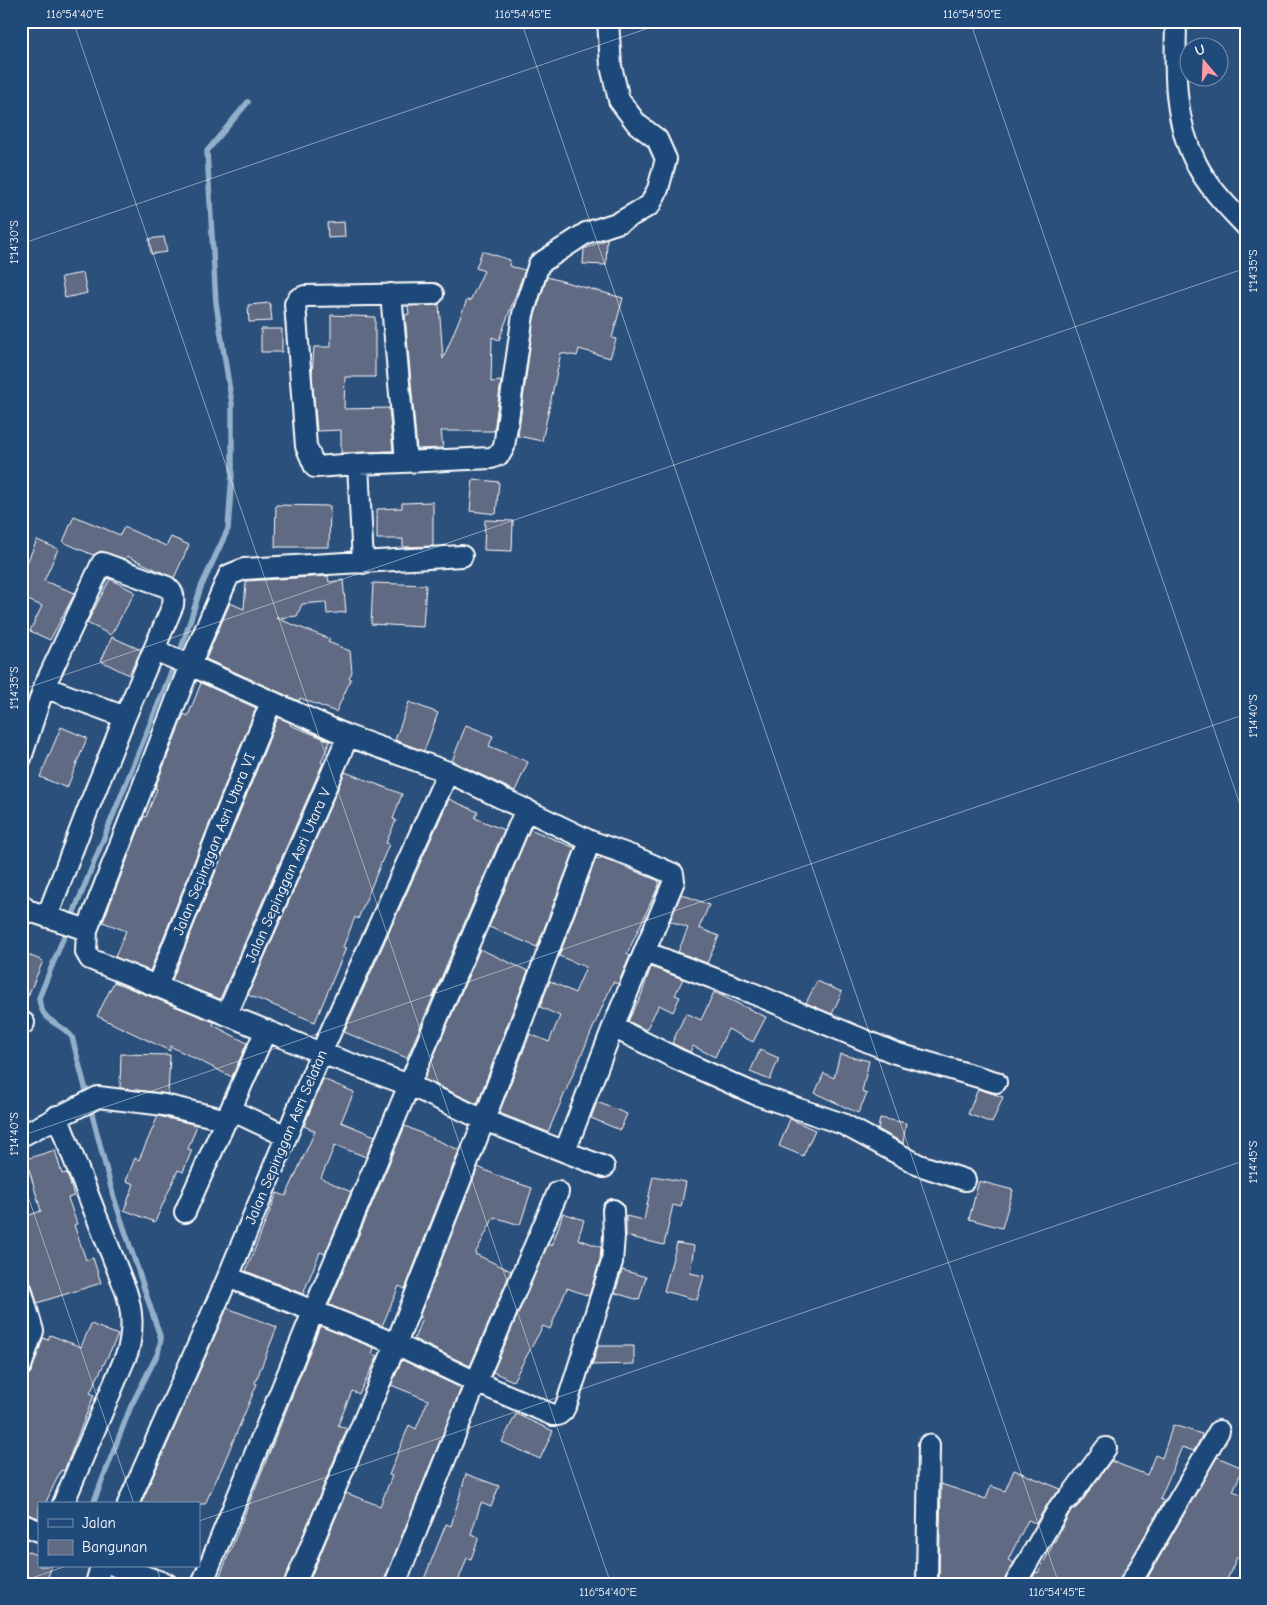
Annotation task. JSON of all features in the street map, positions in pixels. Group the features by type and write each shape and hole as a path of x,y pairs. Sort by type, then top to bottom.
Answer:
{"street":[{"path":"433,294 306,296 298,299 295,304 306,446 310,460 315,467 492,458 500,454 504,447 523,314 539,264 586,233 620,222 650,204 658,189 666,160 657,139 637,124 619,100 611,66 608,21"},
{"path":"1176,21 1174,79 1181,124 1196,164 1225,204 1246,226"},
{"path":"391,294 406,461"},
{"path":"358,464 363,563"},
{"path":"462,556 363,563 274,566 244,569 229,575 189,665 87,930 86,952 90,959 321,1053 409,1085 484,1120 604,1167"},
{"path":"21,758 44,687 102,563 167,586 173,592 173,605 156,651 126,717 47,917"},
{"path":"156,651 348,736 448,772 590,842 632,856 673,874 674,881 613,1027 565,1151"},
{"path":"44,687 126,717"},
{"name":"Jalan Sepinggan Asri Utara VI","path":"157,986 271,702"},
{"name":"Jalan Sepinggan Asri Utara V","path":"227,1014 348,736"},
{"name":"Jalan Sepinggan Asri Selatan","path":"129,1502 228,1276 321,1053 448,772"},
{"path":"202,1584 313,1312 526,809"},
{"path":"296,1584 396,1344 590,842"},
{"path":"21,904 27,910 87,930"},
{"path":"644,952 752,992 895,1053 996,1082"},
{"path":"613,1027 675,1058 755,1094 843,1124 919,1165 965,1180"},
{"path":"185,1212 266,1030"},
{"path":"21,1136 57,1116 98,1097 229,1115 286,1136"},
{"path":"57,1116 126,1291 132,1309 133,1328 128,1351 64,1502"},
{"path":"395,1584 476,1382 558,1192"},
{"path":"228,1276 396,1344 476,1382 553,1415 558,1415 563,1411 612,1262 613,1210"},
{"path":"21,1289 33,1331 21,1366"},
{"path":"1130,1584 1219,1431"},
{"path":"927,1584 929,1445"},
{"path":"1015,1584 1060,1506 1070,1497 1106,1448"},
{"path":"21,1524 38,1531"},
{"path":"96,1584 100,1568"},
{"path":"121,1568 168,1584"}],"building":[{"path":"344,222 345,237 328,238 327,223"},
{"path":"164,237 167,252 151,254 149,239"},
{"path":"607,239 606,265 583,264 584,249"},
{"path":"482,251 510,260 509,266 525,270 499,340 492,337 491,382 501,381 494,431 441,431 443,448 417,449 405,315 409,314 408,306 439,304 443,359 467,300 470,301 484,271 476,268"},
{"path":"83,273 87,293 65,298 61,277"},
{"path":"547,277 623,298 612,338 616,339 610,358 579,349 577,356 561,353 542,441 518,436 534,318"},
{"path":"270,303 272,321 249,322 248,305"},
{"path":"331,315 375,317 375,377 345,377 344,407 345,409 389,408 393,451 341,453 341,430 317,431 312,375 314,347 331,347"},
{"path":"261,329 282,329 282,352 261,352"},
{"path":"473,479 499,482 496,514 470,511"},
{"path":"433,502 433,546 403,547 403,539 377,539 377,509 402,508 402,503"},
{"path":"276,505 330,506 329,547 275,547"},
{"path":"74,516 120,535 124,527 166,546 171,537 189,545 174,578 127,556 125,559 101,551 93,555 63,542"},
{"path":"485,520 513,521 512,551 484,550"},
{"path":"37,540 58,549 44,581 75,593 50,640 30,631 42,606 21,597 21,576"},
{"path":"328,576 329,582 343,580 346,612 327,614 326,602 302,604 297,616 276,618 330,639 328,642 350,651 352,672 349,678 351,679 336,712 300,698 299,701 206,659 230,603 244,609 246,581"},
{"path":"110,579 135,592 111,635 87,623"},
{"path":"373,583 426,585 423,627 371,624"},
{"path":"112,637 141,650 129,675 101,661"},
{"path":"201,683 256,708 150,971 115,957 126,931 103,922 144,816 146,817 157,789 155,788 184,714 188,716"},
{"path":"409,702 438,713 424,751 395,740"},
{"path":"278,717 291,723 290,725 330,741 321,762 323,763 220,999 172,980"},
{"path":"466,725 493,736 489,746 528,762 515,791 452,761"},
{"path":"61,727 87,738 67,788 40,777"},
{"path":"345,772 402,794 393,819 396,820 386,843 389,844 358,919 355,917 343,947 346,948 315,1022 248,995"},
{"path":"449,799 478,812 475,818 504,830 407,1058 344,1032"},
{"path":"530,829 575,848 537,947 489,927"},
{"path":"601,857 659,881 659,885 627,954 630,956 618,984 613,982 548,1132 499,1113 530,1034 549,1042 560,1016 540,1007 550,981 575,993 586,967 559,956 596,858 600,859"},
{"path":"681,894 709,905 699,928 719,936 707,963 678,952 688,928 670,921"},
{"path":"480,949 528,971 477,1104 424,1079"},
{"path":"21,952 43,961 21,1012"},
{"path":"651,967 683,979 675,995 680,997 673,1012 659,1005 646,1030 628,1021 641,996"},
{"path":"817,981 842,992 832,1014 806,1003"},
{"path":"114,982 214,1022 213,1025 247,1043 232,1077 170,1046 170,1051 97,1016"},
{"path":"714,992 766,1017 753,1042 728,1029 715,1057 693,1046 690,1052 672,1043 686,1013 701,1020"},
{"path":"760,1050 779,1058 770,1080 750,1072"},
{"path":"121,1054 170,1055 168,1094 120,1088"},
{"path":"840,1054 869,1061 862,1092 867,1094 858,1113 815,1093 824,1073 834,1078"},
{"path":"323,1079 354,1092 341,1122 375,1136 366,1157 335,1145 321,1178 351,1192 325,1254 320,1252 303,1294 246,1271 277,1193 286,1196 315,1131 304,1126"},
{"path":"978,1089 1003,1097 992,1123 968,1114"},
{"path":"597,1102 627,1114 620,1130 591,1118"},
{"path":"158,1116 197,1125 188,1149 192,1150 183,1172 178,1170 155,1222 124,1210 134,1184 126,1181 135,1158 139,1160"},
{"path":"880,1118 906,1123 903,1143 878,1129"},
{"path":"790,1119 815,1130 803,1156 779,1146"},
{"path":"405,1126 459,1150 405,1289 399,1286 382,1326 329,1305"},
{"path":"55,1150 62,1174 67,1173 74,1196 68,1198 77,1224 74,1225 86,1260 93,1258 101,1283 37,1303 32,1285 25,1278 21,1267 21,1218 41,1211 26,1159"},
{"path":"478,1167 532,1188 520,1225 494,1217 475,1254 511,1271 470,1366 414,1339 422,1318 419,1317"},
{"path":"653,1176 686,1182 681,1207 673,1205 664,1245 626,1236 626,1216 644,1220"},
{"path":"979,1181 1013,1190 1002,1228 969,1219"},
{"path":"563,1213 584,1220 578,1239 601,1247 600,1260 589,1296 567,1288 550,1329 543,1326 513,1381 493,1372 548,1244 552,1246"},
{"path":"677,1243 694,1246 690,1273 704,1276 697,1300 664,1291"},
{"path":"622,1270 646,1277 639,1300 615,1293"},
{"path":"227,1308 277,1327 255,1383 257,1384 205,1504 200,1504 200,1502 142,1502"},
{"path":"91,1324 118,1335 90,1393 94,1395 64,1471 61,1470 46,1502 38,1502 38,1518 21,1512 21,1378 28,1375 32,1370 43,1338 48,1340 50,1335 81,1347"},
{"path":"320,1326 374,1348 372,1354 378,1356 359,1394 352,1391 338,1425 347,1429 283,1584 240,1584 220,1576"},
{"path":"598,1346 634,1346 634,1364 592,1365"},
{"path":"402,1360 461,1388 383,1584 308,1584 346,1493 380,1506 392,1476 389,1475 409,1425 416,1429 428,1400 391,1385"},
{"path":"516,1414 553,1431 540,1459 502,1442"},
{"path":"1173,1425 1202,1434 1201,1438 1194,1451 1182,1447 1160,1499 1164,1501 1118,1584 1029,1584 1036,1572 1038,1573 1069,1514 1080,1504 1111,1461 1147,1475 1155,1455 1162,1458"},
{"path":"1217,1457 1243,1468 1233,1491 1246,1496 1246,1546 1241,1558 1237,1557 1225,1584 1144,1584"},
{"path":"1014,1470 1061,1489 1050,1500 1036,1523 1028,1520 1008,1560 1014,1563 1003,1584 950,1584 939,1580 941,1484 986,1499 991,1486 1005,1491"},
{"path":"466,1474 499,1486 491,1507 481,1503 471,1534 479,1537 471,1559 467,1558 457,1584 422,1584 446,1524 451,1526"},
{"path":"21,1549 38,1556 38,1568 51,1568 45,1584 21,1584"}],"waterway":[{"path":"94,1502 131,1406 158,1353 161,1339 113,1195 72,1037 47,1018 39,998 183,643 201,587 228,529 232,474 232,404 216,303 207,151 248,102"}]}
